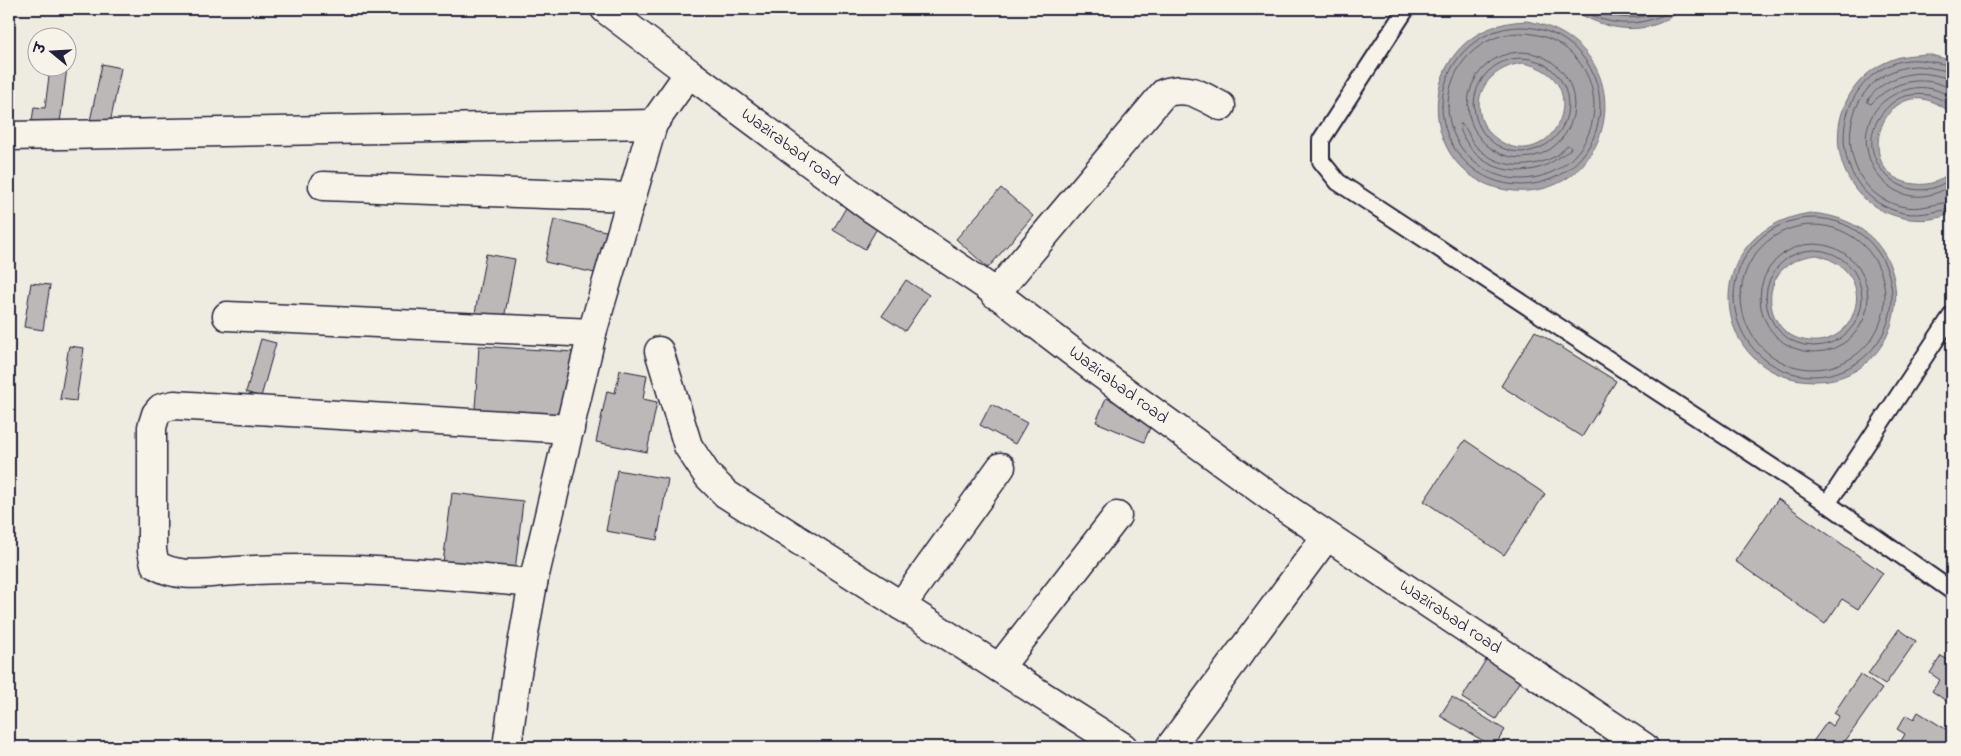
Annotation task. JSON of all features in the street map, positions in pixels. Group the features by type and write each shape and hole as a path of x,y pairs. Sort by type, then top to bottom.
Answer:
{"street":[{"name":"Wazirabad road","path":"605,9 871,208 995,294 1115,384 1327,536 1644,747"},
{"path":"507,747 531,591 592,333 652,124 689,73"},
{"path":"995,294 1164,93 1177,89 1192,91 1221,106"},
{"path":"9,136 652,124"},
{"path":"323,186 630,197"},
{"path":"227,316 592,333"},
{"path":"660,352 688,446 708,476 726,494 1123,747"},
{"path":"531,591 404,571 252,570 184,574 166,572 155,564 152,552 152,427 156,414 161,408 174,405 570,429"},
{"path":"901,606 1001,467"},
{"path":"998,668 1117,516"},
{"path":"1170,747 1327,536"}],"lane":[{"path":"1405,9 1322,140 1321,161 1338,182 1827,504 1952,591"},
{"path":"1827,504 1952,315"}],"water":[{"path":"1572,9 1682,9 1656,24 1642,28 1627,28 1599,23"},
{"path":"1527,21 1565,35 1590,58 1603,86 1604,117 1595,146 1577,170 1550,187 1515,191 1481,182 1456,161 1442,134 1437,104 1444,74 1461,48 1488,29","holes":["1523,63 1546,72 1558,85 1563,102 1560,119 1552,134 1538,144 1522,148 1499,141 1487,130 1481,118 1479,107 1480,97 1488,80 1504,69"]},
{"path":"1928,54 1952,61 1952,114 1929,100 1908,100 1893,109 1882,125 1878,144 1882,162 1893,177 1915,184 1926,184 1944,177 1952,169 1952,213 1922,220 1904,218 1877,208 1857,191 1844,169 1839,144 1840,119 1850,95 1866,75 1896,58"},
{"path":"1810,213 1849,223 1876,243 1892,270 1896,300 1889,330 1873,356 1848,374 1814,381 1779,374 1753,357 1736,332 1729,303 1733,274 1747,247 1773,225","holes":["1817,255 1829,259 1847,272 1853,281 1856,291 1854,312 1848,324 1831,338 1819,341 1799,339 1784,330 1775,317 1771,302 1773,286 1781,271 1795,260"]}],"building":[{"path":"102,64 121,68 109,129 89,126"},
{"path":"49,78 66,78 59,131 31,128 34,107 45,108"},
{"path":"1001,188 1033,216 988,268 956,239"},
{"path":"851,199 883,218 865,249 833,230"},
{"path":"554,219 614,233 604,275 545,262"},
{"path":"486,254 515,259 504,319 475,313"},
{"path":"906,280 929,295 905,331 882,316"},
{"path":"31,283 50,285 43,330 24,327"},
{"path":"1535,331 1616,381 1582,437 1501,386"},
{"path":"261,339 276,343 261,397 246,392"},
{"path":"69,346 84,348 76,401 60,399"},
{"path":"479,346 574,352 570,417 475,410"},
{"path":"620,370 647,375 643,399 657,402 647,452 596,442 607,391 615,393"},
{"path":"1106,398 1154,418 1144,442 1096,422"},
{"path":"991,404 1027,423 1015,444 980,425"},
{"path":"1465,440 1545,494 1504,555 1424,501"},
{"path":"617,470 668,479 657,540 606,531"},
{"path":"452,493 523,501 515,571 443,563"},
{"path":"1778,499 1883,573 1858,609 1842,599 1825,624 1735,561"},
{"path":"1899,629 1916,641 1885,685 1868,674"},
{"path":"1489,655 1523,676 1496,719 1462,698"},
{"path":"1941,656 1952,662 1952,705 1932,691 1940,680 1930,673"},
{"path":"1860,674 1882,689 1841,747 1809,747 1827,722 1832,726 1839,716 1834,713"},
{"path":"1452,697 1505,730 1494,747 1440,716"},
{"path":"1918,712 1952,733 1952,747 1912,747 1901,741 1905,734 1897,729 1906,715 1914,719"}]}
